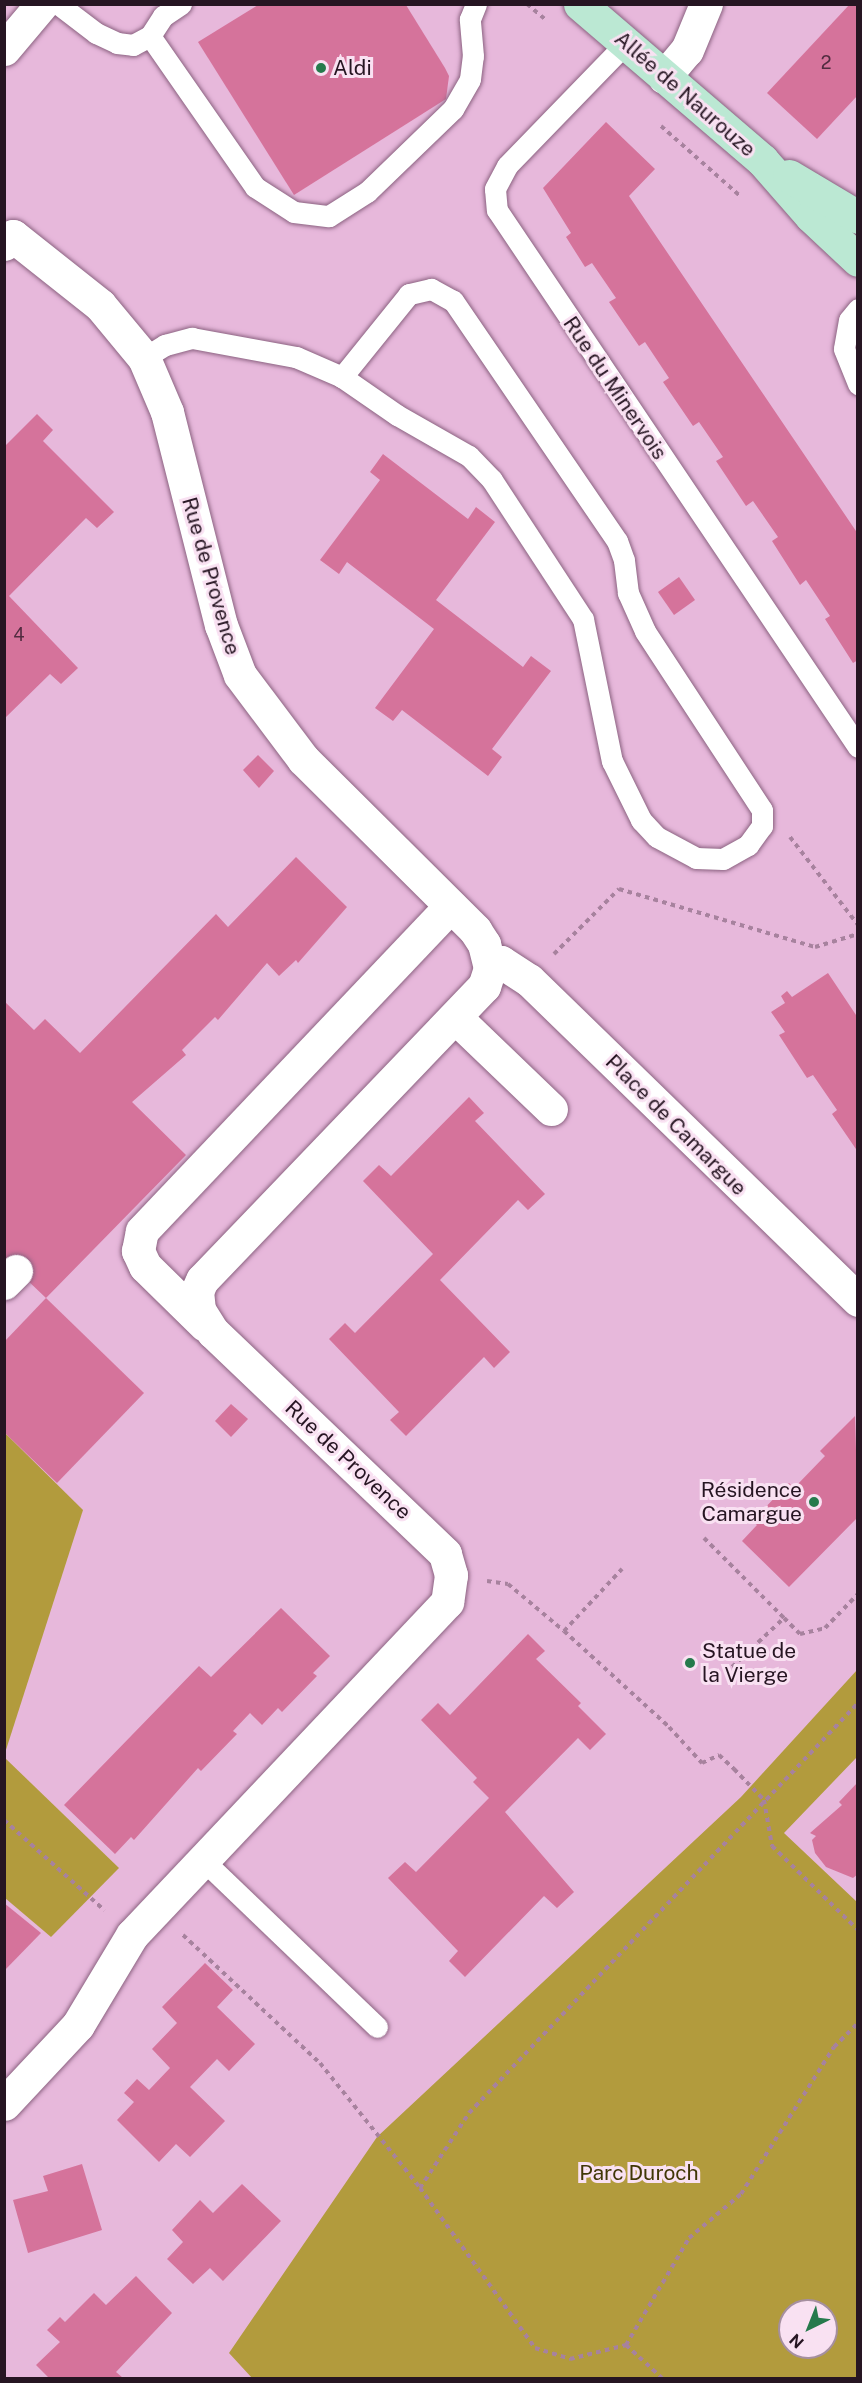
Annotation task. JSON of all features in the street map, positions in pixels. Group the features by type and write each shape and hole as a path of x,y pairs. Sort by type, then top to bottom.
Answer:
{"street":[{"path":"4,49 42,4"},
{"name":"Allée de Naurouze","path":"580,4 762,160 811,216 858,260"},
{"path":"664,77 687,50 706,4"},
{"name":"Allée de Naurouze","path":"762,160 858,217"},
{"name":"Rue de Provence","path":"7,233 100,306 144,357 166,412 221,625 240,675 303,759 480,936 489,961 489,974 484,986 202,1280 197,1291 199,1310 213,1332 433,1540 449,1562 451,1575"},
{"path":"213,1332 145,1266 138,1251 142,1231 450,906"},
{"name":"Place de Camargue","path":"489,961 501,962 528,980 858,1300"},
{"path":"455,1017 551,1109"},
{"path":"4,2104 78,2025 132,1935 155,1909 442,1611 450,1594 451,1575"}],"lane":[{"path":"58,4 96,33 117,43 133,45 150,36 163,16 181,4"},
{"path":"150,36 255,187 294,212 328,216 367,192 453,109 470,79 473,56 470,19 476,4"},
{"name":"Rue du Minervois","path":"626,43 502,172 495,189 497,210 858,747"},
{"path":"144,357 165,345 192,338 296,357 342,377 397,415 469,456 492,480 583,619 612,761 629,801 657,837 696,858 723,859 748,845 762,826 757,801 658,656 636,615 617,541 453,301 431,290 410,294 342,377"},
{"path":"858,309 849,320 844,349 858,384"},
{"path":"203,1860 377,2026"}],"path":[{"path":"762,826 786,832 858,925"},
{"path":"528,980 619,889 814,947 858,934"},
{"path":"704,1538 800,1634 825,1628 858,1594"},
{"path":"564,1631 622,1569"},
{"path":"451,1575 508,1584 564,1631 669,1727 702,1763 719,1755 764,1800 772,1846 858,1930"},
{"path":"732,1667 784,1618"},
{"path":"420,2188 468,2113 858,1703"},
{"path":"4,1820 132,1935"},
{"path":"155,1909 320,2063 420,2188 535,2348 570,2359 626,2344 689,2238 741,2194 834,2047 858,2023"},
{"path":"626,2344 662,2379"}],"green space":[{"path":"5,1433 83,1510 5,1753"},
{"name":"Parc Duroch","path":"857,1670 857,1757 784,1833 857,1902 857,2378 252,2378 229,2353 377,2137 741,1797"},
{"path":"4,1757 119,1868 51,1937 5,1898"}],"building":[{"path":"850,4 858,4 858,95 817,139 767,93"},
{"path":"258,5 406,5 449,76 446,99 294,195 198,42"},
{"path":"606,122 655,169 629,196 858,534 858,660 853,663 825,619 830,616 806,580 800,585 772,541 778,537 753,501 746,506 716,461 723,457 699,422 693,426 663,382 669,378 645,342 639,346 609,302 616,298 592,263 585,267 566,237 571,233 543,188"},
{"path":"37,414 53,430 43,441 114,512 97,528 86,518 9,596 78,668 61,684 50,674 4,719 4,447"},
{"path":"383,454 468,519 476,507 495,522 436,600 523,667 531,656 551,671 492,749 502,757 488,776 402,710 393,721 375,708 434,629 347,562 339,574 320,560 380,480 370,472"},
{"path":"679,577 695,600 674,615 658,592"},
{"path":"258,755 274,771 259,788 243,770"},
{"path":"296,857 347,907 298,963 296,960 279,976 267,963 218,1020 215,1017 182,1050 186,1055 132,1102 186,1155 46,1298 4,1258 4,1001 34,1030 45,1019 80,1053 216,914 228,927"},
{"path":"828,973 858,1018 858,1152 832,1114 837,1110 813,1075 807,1078 779,1035 785,1032 771,1012 785,1003 781,996 787,991 792,997"},
{"path":"469,1097 484,1113 475,1121 545,1194 528,1210 518,1200 440,1280 510,1352 494,1368 484,1357 406,1436 390,1420 399,1412 329,1339 345,1323 355,1333 433,1254 363,1181 379,1165 391,1176"},
{"path":"46,1298 144,1393 57,1483 4,1432 4,1342"},
{"path":"231,1404 248,1419 231,1437 215,1421"},
{"name":"Résidence Camargue","path":"855,1416 858,1517 789,1587 742,1541 757,1525 752,1521 789,1483 794,1488 825,1456 820,1451"},
{"path":"281,1608 330,1656 313,1673 317,1676 282,1712 278,1708 262,1725 250,1713 233,1731 237,1734 201,1771 198,1768 134,1840 131,1837 115,1854 64,1805 199,1666 211,1677"},
{"path":"528,1634 545,1651 536,1659 581,1703 578,1706 606,1734 590,1750 578,1738 505,1812 574,1892 557,1908 544,1896 465,1977 449,1961 458,1951 388,1878 405,1862 416,1872 489,1798 473,1782 477,1778 421,1720 438,1703 450,1715"},
{"path":"858,1782 858,1874 853,1878 826,1867 815,1853 812,1840 816,1836 810,1833 842,1805 839,1802"},
{"path":"4,1903 41,1933 4,1971"},
{"path":"205,1963 233,1990 217,2007 255,2044 229,2071 217,2059 190,2087 225,2121 190,2157 176,2144 159,2162 117,2120 134,2102 124,2093 137,2079 149,2090 170,2068 152,2049 177,2023 162,2007"},
{"path":"82,2164 102,2230 28,2253 13,2200 48,2191 43,2176"},
{"path":"242,2184 281,2221 223,2281 210,2268 193,2284 167,2259 183,2242 172,2230 200,2200 213,2213"},
{"path":"136,2276 172,2313 116,2372 123,2378 49,2378 36,2365 60,2342 47,2330 60,2317 65,2322 94,2293 106,2305"}],"place":[{"name":"Aldi","path":"321,68"},
{"name":"Résidence Camargue","path":"814,1502"},
{"name":"Statue de la Vierge","path":"690,1663"}]}
